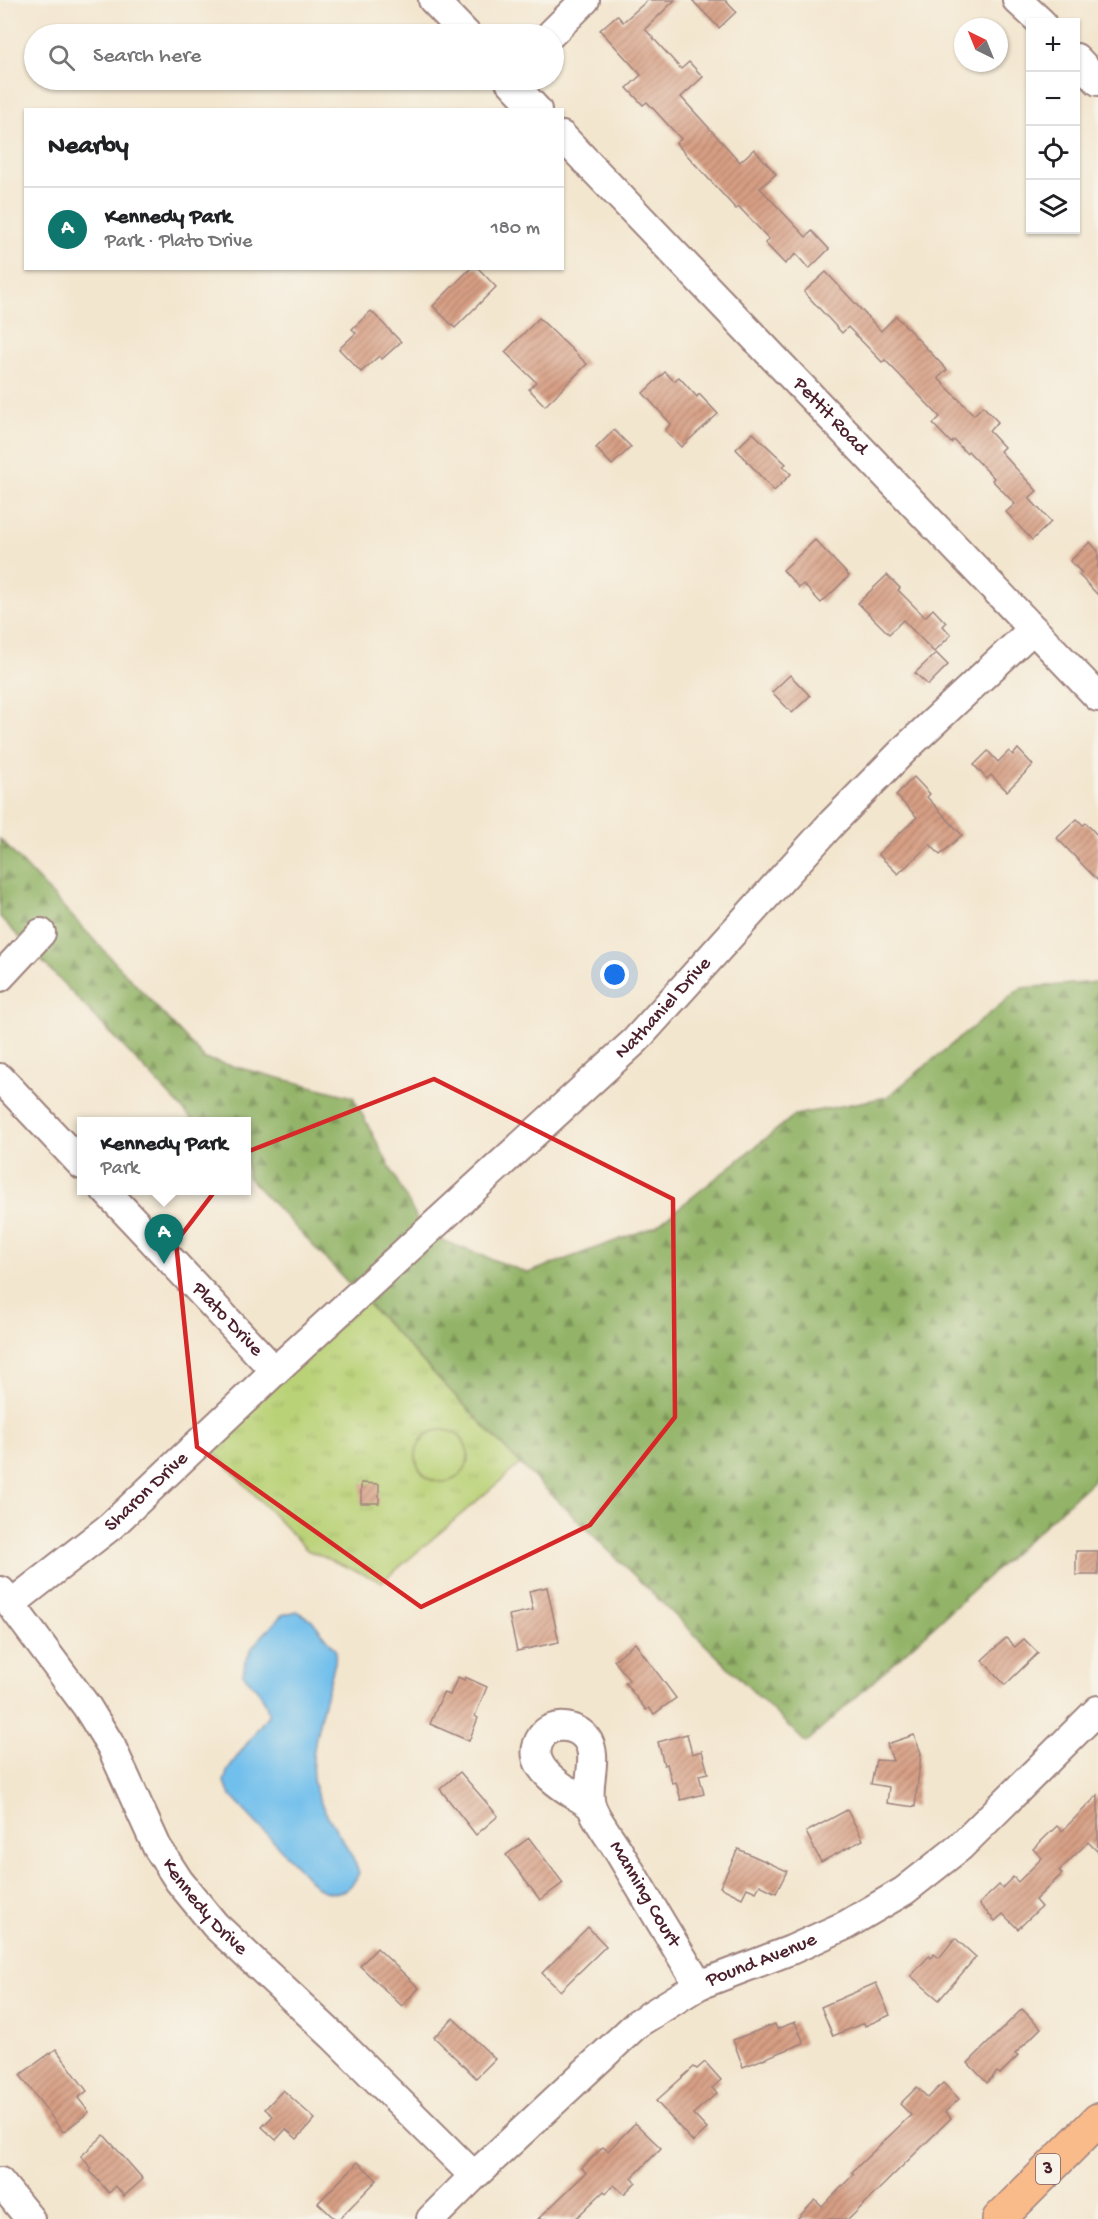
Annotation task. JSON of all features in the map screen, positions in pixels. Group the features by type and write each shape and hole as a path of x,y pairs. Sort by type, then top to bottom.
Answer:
{"main road":[{"name":"3","path":"999,2219 1098,2120"}],"street":[{"path":"433,0 456,24"},
{"path":"561,24 585,0"},
{"path":"1017,0 1037,18"},
{"path":"1080,62 1098,80"},
{"path":"518,90 535,108"},
{"name":"Pettit Road","path":"564,138 1098,697"},
{"name":"Nathaniel Drive","path":"275,1371 635,1041 842,814 906,748 1033,629"},
{"path":"0,977 41,933"},
{"path":"0,1078 77,1161"},
{"name":"Plato Drive","path":"109,1195 275,1371"},
{"name":"Sharon Drive","path":"5,1597 111,1526 275,1371"},
{"name":"Kennedy Drive","path":"5,1597 87,1707 111,1746 157,1847 178,1881 215,1925 333,2036 474,2176"},
{"name":"Pound Avenue","path":"431,2219 638,2023 699,1985 791,1950 846,1925 904,1891 960,1847 1098,1710"},
{"name":"Manning Court","path":"590,1805 699,1985"},
{"path":"0,2182 30,2219"}],"highlighted area":[{"path":"434,1079 673,1199 675,1417 590,1525 421,1607 197,1447 176,1242 244,1153"}],"green space":[{"path":"0,839 205,1059 353,1097 425,1234 528,1273 656,1226 795,1115 887,1097 1021,988 1098,982 1098,1476 806,1743 520,1464 251,1180 251,1117 190,1117 0,917"},
{"path":"365,1301 520,1464 382,1582 307,1550 210,1448"},
{"path":"442,1430 452,1432 460,1438 466,1446 468,1456 466,1466 460,1474 452,1480 442,1482 432,1480 424,1474 418,1466 416,1456 418,1446 424,1438 432,1432"}],"water":[{"path":"297,1611 311,1619 336,1650 315,1744 313,1775 319,1799 359,1873 351,1885 336,1893 316,1887 230,1795 224,1782 228,1769 268,1715 263,1698 243,1674 245,1663 253,1646 282,1615"}],"building":[{"path":"648,0 675,0 645,29 681,69 689,62 703,77 681,97 740,162 754,149 776,174 760,188 806,237 812,231 829,249 809,269 796,254 785,264 765,243 769,239 739,207 736,209 676,143 681,139 647,102 643,105 627,88 641,75 600,30 617,15 623,22"},
{"path":"692,0 725,0 736,12 719,28"},
{"path":"469,270 480,270 496,287 455,328 433,306"},
{"path":"826,272 881,331 896,316 947,370 938,378 974,415 983,406 998,422 989,431 1004,447 1000,451 1037,491 1029,498 1051,522 1032,540 1006,512 1015,504 992,480 994,478 968,451 966,453 954,440 951,443 933,424 940,417 885,360 882,362 848,327 842,333 804,292"},
{"path":"371,311 401,342 382,359 379,356 361,372 339,349 356,333 352,329"},
{"path":"539,318 587,364 545,406 529,389 536,382 505,352"},
{"path":"665,372 674,381 679,377 697,397 699,394 718,414 681,447 665,430 671,424 643,393"},
{"path":"614,430 631,447 612,465 596,448"},
{"path":"753,433 786,464 783,466 791,474 774,491 736,449"},
{"path":"815,540 849,576 821,603 803,584 799,588 783,570"},
{"path":"1090,542 1098,551 1098,595 1079,575 1082,573 1070,561"},
{"path":"887,575 900,588 898,590 925,617 933,609 946,623 943,626 951,635 934,652 903,620 889,634 858,603"},
{"path":"936,653 948,665 928,685 915,673"},
{"path":"790,675 810,696 792,713 772,692"},
{"path":"1018,749 1033,765 1007,791 991,775 987,779 974,765 988,751 998,762 1009,751 1013,755"},
{"path":"914,777 930,794 927,797 962,835 940,855 930,844 898,874 878,854 917,817 896,795"},
{"path":"1077,819 1083,825 1086,823 1098,836 1098,881 1057,838"},
{"path":"361,1483 379,1484 379,1503 361,1503"},
{"path":"1076,1551 1098,1551 1098,1575 1076,1575"},
{"path":"547,1587 559,1642 517,1651 509,1615 533,1610 529,1591"},
{"path":"1006,1638 1015,1647 1024,1639 1038,1653 1005,1685 982,1660"},
{"path":"635,1643 676,1698 654,1714 649,1708 646,1710 625,1683 629,1680 614,1660"},
{"path":"458,1677 464,1680 465,1677 487,1687 475,1716 478,1718 469,1741 430,1724 443,1693 450,1695"},
{"path":"687,1734 692,1754 702,1751 708,1773 699,1775 704,1794 681,1800 676,1782 672,1783 667,1764 664,1765 658,1742"},
{"path":"914,1735 921,1753 915,1807 887,1803 889,1787 871,1784 876,1760 893,1761 887,1744"},
{"path":"460,1772 498,1816 476,1835 440,1789"},
{"path":"1098,1795 1098,1852 1088,1842 1059,1871 1062,1874 1035,1900 1041,1907 1018,1929 1003,1914 995,1921 979,1904 999,1885 1002,1888 1013,1877 1018,1882 1042,1858 1033,1849 1057,1826 1062,1831"},
{"path":"847,1810 863,1840 821,1862 806,1832"},
{"path":"529,1838 563,1883 540,1900 506,1855"},
{"path":"738,1849 787,1871 776,1893 760,1885 756,1892 747,1888 742,1898 720,1887"},
{"path":"588,1927 606,1946 560,1991 542,1973"},
{"path":"955,1938 976,1957 939,2000 911,1976 929,1956 931,1958 934,1954 939,1958"},
{"path":"377,1948 419,1988 402,2006 360,1966"},
{"path":"876,1983 890,2015 833,2036 821,2007"},
{"path":"1022,2009 1041,2028 1015,2054 1018,2056 987,2083 968,2063"},
{"path":"453,2018 495,2059 476,2078 434,2037"},
{"path":"795,2022 804,2043 743,2067 733,2040 775,2024 777,2029"},
{"path":"56,2049 87,2091 78,2098 89,2112 63,2132 20,2075"},
{"path":"705,2062 721,2080 712,2088 717,2093 693,2114 707,2129 693,2142 656,2101 694,2067 697,2069"},
{"path":"943,2083 959,2099 945,2112 951,2118 849,2219 797,2219 815,2200 822,2207 854,2174 852,2172 911,2115 900,2104 917,2087 928,2098"},
{"path":"283,2090 315,2119 297,2139 286,2129 276,2140 262,2127 273,2116 265,2109"},
{"path":"635,2123 661,2148 632,2178 636,2182 624,2194 614,2185 606,2193 604,2191 575,2219 538,2219 586,2173 582,2168 603,2147 608,2151"},
{"path":"104,2135 143,2179 124,2196 116,2186 109,2193 90,2171 92,2169 81,2156"},
{"path":"358,2162 377,2180 339,2219 335,2219 318,2203"}],"place":[{"name":"Kennedy Park","path":"164,1264"}]}
